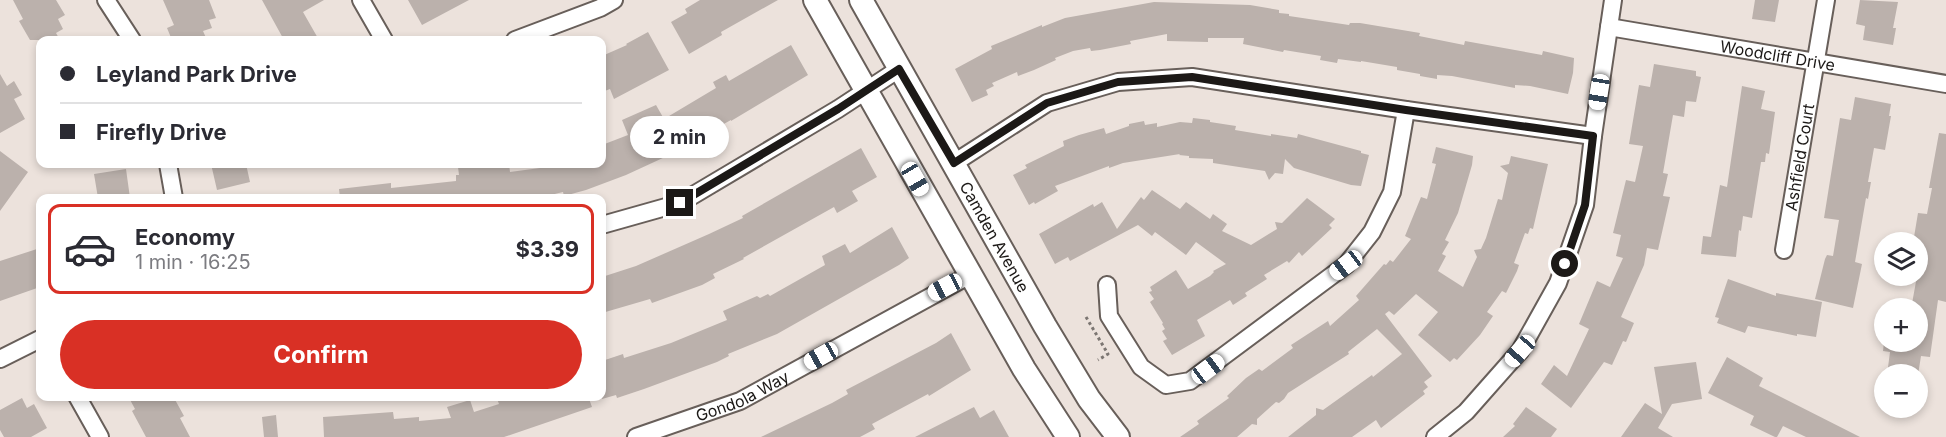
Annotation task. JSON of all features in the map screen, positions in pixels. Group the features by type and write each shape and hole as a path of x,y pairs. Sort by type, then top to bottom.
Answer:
{"main road":[{"path":"814,0 1024,369 1068,437"},
{"name":"Camden Avenue","path":"861,0 1045,326 1089,399 1118,437"}],"street":[{"path":"106,0 129,36"},
{"path":"361,0 382,36"},
{"path":"526,36 600,8 614,0"},
{"path":"1435,437 1466,412 1520,351 1558,284 1585,205 1613,0"},
{"name":"Ashfield Court","path":"1784,250 1826,0"},
{"name":"Woodcliff Drive","path":"1609,27 1946,84"},
{"path":"606,224 680,203 899,69"},
{"path":"954,163 1047,103 1118,82 1192,77 1593,136"},
{"path":"1107,285 1109,316 1141,367 1166,385 1190,381 1346,265 1372,232 1392,192 1406,110"},
{"path":"169,168 173,194"},
{"name":"Gondola Way","path":"636,437 740,401 970,275"},
{"path":"0,359 36,341"},
{"path":"80,401 100,437"}],"path":[{"path":"1086,317 1108,354 1098,360"}],"building":[{"path":"13,0 56,0 65,15 58,19 63,29 56,33 58,36 36,36 36,40 30,40 19,21 23,19"},
{"path":"163,0 209,0 216,18 209,20 212,28 203,31 205,36 170,36 167,28 174,25"},
{"path":"262,0 324,0 303,12 317,36 282,36"},
{"path":"408,0 469,0 422,25"},
{"path":"700,0 778,0 721,32 722,35 689,54 671,22 687,13 685,9"},
{"path":"1755,0 1779,0 1775,22 1752,19"},
{"path":"1860,0 1898,2 1893,28 1896,28 1893,45 1863,40 1865,26 1856,24"},
{"path":"1154,2 1250,5 1279,10 1279,13 1289,14 1289,16 1349,25 1360,23 1420,33 1419,36 1464,45 1465,41 1542,55 1543,51 1574,58 1573,73 1568,94 1530,86 1515,85 1515,88 1452,76 1437,75 1437,79 1397,70 1397,67 1361,61 1338,59 1337,63 1320,60 1321,56 1284,50 1283,52 1243,44 1244,38 1208,38 1208,42 1167,41 1167,34 1100,50 1091,51 1090,48 1073,51 1034,70 1018,76 1017,72 992,83 994,86 986,90 988,95 972,102 955,69 992,49 991,46 1042,25 1042,27 1065,18"},
{"path":"648,32 669,70 614,99 610,89 606,90 606,54"},
{"path":"791,45 808,75 678,151 626,175 571,194 564,194 563,192 555,194 340,194 339,189 391,183 391,188 456,181 456,175 459,175 458,168 510,168 510,172 540,168 606,168 606,143 628,135 622,120 656,105 664,119 716,88 713,82 726,75 729,81"},
{"path":"1654,64 1696,71 1696,76 1701,77 1696,102 1686,101 1684,117 1673,115 1663,173 1668,174 1663,196 1670,197 1658,250 1647,248 1644,265 1621,317 1634,323 1612,365 1604,362 1571,408 1541,384 1554,365 1567,376 1589,329 1579,324 1597,281 1610,287 1623,258 1616,256 1621,235 1613,233 1626,180 1635,182 1643,146 1629,144 1639,85 1650,87"},
{"path":"0,74 7,86 14,81 22,95 14,99 25,119 0,133"},
{"path":"1742,86 1765,91 1761,109 1775,112 1769,154 1766,153 1765,162 1761,162 1752,218 1743,216 1736,257 1701,254 1703,236 1711,237 1720,185 1727,187"},
{"path":"1855,97 1891,104 1889,116 1891,116 1885,150 1874,148 1868,182 1871,182 1855,262 1862,264 1853,308 1815,299 1825,259 1827,255 1833,256 1839,220 1824,218 1840,118 1851,120"},
{"path":"1193,118 1236,126 1235,130 1271,136 1271,134 1297,138 1298,134 1361,151 1369,155 1361,186 1294,168 1285,159 1283,174 1275,173 1269,180 1265,171 1213,163 1213,159 1189,158 1189,156 1180,154 1123,163 1109,168 1109,166 1055,186 1058,191 1029,205 1013,175 1027,168 1025,165 1064,146 1063,141 1079,135 1104,128 1106,134 1129,126 1129,124 1144,121 1145,125 1157,123 1157,127 1180,122 1192,123"},
{"path":"1939,133 1946,134 1946,302 1938,300 1930,357 1921,356 1920,364 1888,364 1890,352 1928,352 1928,298 1913,298 1915,286 1928,286 1928,232 1915,232 1918,213 1927,214 1932,188 1929,188"},
{"path":"1436,147 1473,156 1458,213 1445,240 1449,242 1442,254 1446,256 1438,271 1463,287 1477,257 1474,250 1481,249 1498,199 1502,200 1508,173 1500,166 1509,164 1511,156 1548,164 1533,229 1530,228 1528,234 1525,233 1514,263 1519,265 1517,271 1506,293 1502,291 1487,312 1493,316 1480,335 1457,360 1454,358 1450,362 1418,335 1438,312 1416,294 1394,315 1389,311 1385,314 1432,376 1424,382 1428,387 1423,391 1425,394 1381,428 1376,420 1352,437 1288,437 1316,415 1316,408 1323,410 1372,375 1373,377 1402,354 1377,329 1348,352 1349,354 1288,393 1279,403 1276,402 1257,419 1257,425 1252,424 1237,437 1180,437 1199,424 1197,421 1229,398 1227,396 1246,378 1259,369 1262,371 1293,348 1291,345 1328,321 1330,326 1359,300 1356,296 1384,264 1386,265 1390,260 1393,262 1411,239 1405,236 1421,197 1427,199 1436,164 1432,163"},
{"path":"861,148 877,177 852,191 858,201 837,213 834,207 744,259 713,274 715,278 702,285 652,303 650,299 606,312 606,276 636,266 709,234 743,218 742,216"},
{"path":"0,151 28,172 0,211"},
{"path":"212,168 247,168 250,182 217,190"},
{"path":"126,169 129,194 97,194 94,174"},
{"path":"1152,190 1180,209 1186,202 1210,219 1213,214 1227,224 1222,231 1251,245 1277,229 1275,222 1282,223 1307,198 1335,219 1329,225 1332,228 1302,256 1299,252 1289,263 1287,261 1264,275 1267,279 1245,293 1247,296 1233,305 1230,300 1197,320 1205,336 1172,355 1163,341 1167,339 1162,331 1165,329 1163,323 1150,302 1154,299 1149,292 1152,291 1150,287 1176,270 1188,289 1226,264 1196,242 1186,255 1155,232 1152,236 1138,225 1070,261 1068,257 1055,264 1039,234 1093,204 1094,207 1102,202 1117,229 1141,197 1144,200"},
{"path":"892,227 909,258 777,334 728,354 729,356 717,362 617,398 616,395 606,398 606,360 623,354 624,358 671,343 727,320 723,311 757,296 760,298 768,294 770,296 825,265 822,256 845,244 850,253"},
{"path":"36,249 36,288 0,301 0,261"},
{"path":"1728,279 1776,296 1776,293 1822,302 1816,337 1797,334 1797,336 1748,326 1745,333 1717,323 1719,318 1715,317"},
{"path":"951,333 971,370 929,396 928,394 872,424 875,429 860,437 761,437 832,403 848,394 846,390"},
{"path":"1727,357 1763,378 1759,386 1860,437 1806,437 1783,426 1775,437 1750,425 1754,416 1708,393"},
{"path":"1696,362 1702,399 1672,404 1658,428 1673,437 1621,437 1645,403 1662,414 1654,367"},
{"path":"22,398 27,408 34,404 47,428 31,437 4,437 0,430 0,410"},
{"path":"131,401 176,401 184,416 180,418 190,437 146,437 132,411 135,409"},
{"path":"467,401 470,401 474,412 499,404 498,401 590,401 592,407 504,437 324,437 323,417 393,412 394,419 419,417 419,421 451,418 447,407"},
{"path":"974,407 980,418 994,410 1009,437 915,437"},
{"path":"1526,407 1557,429 1551,437 1503,437 1515,426 1513,424"},
{"path":"276,415 278,437 264,437 262,417"}],"route":[{"path":"680,203 838,109 899,69 954,163 1047,103 1118,82 1192,77 1593,136 1585,205 1565,264"}]}
